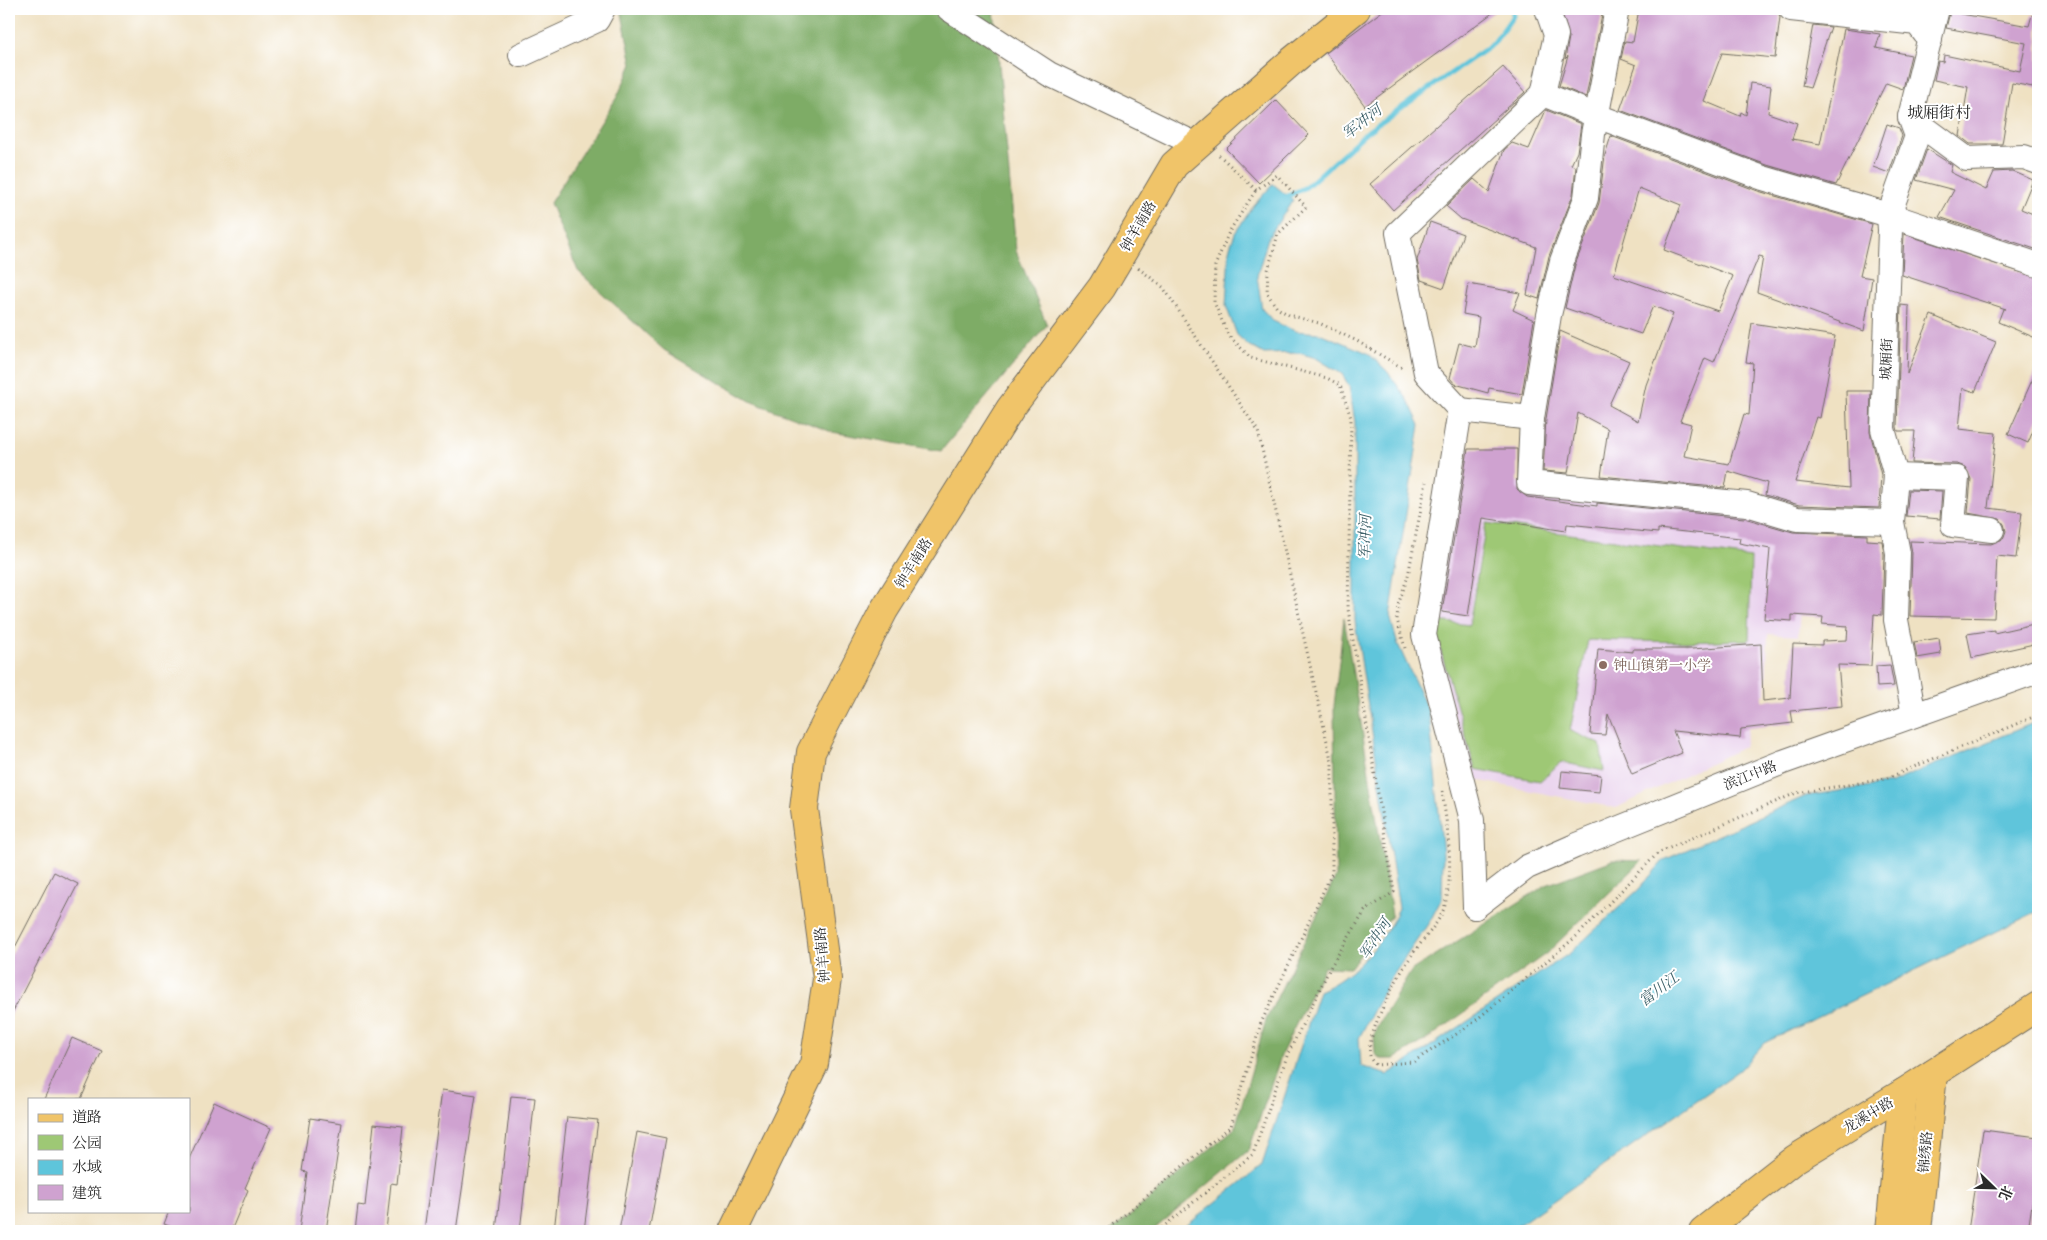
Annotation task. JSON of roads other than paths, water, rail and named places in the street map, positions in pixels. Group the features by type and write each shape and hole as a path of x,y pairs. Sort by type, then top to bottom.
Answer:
{"main road":[{"name":"钟羊南路","path":"733,1231 814,1064 827,979 804,809 811,752 884,610 1010,409 1102,287 1174,165 1292,61 1356,9"},
{"name":"龙溪中路","path":"1932,1085 2038,1006"},
{"name":"龙溪中路","path":"1730,1231 1804,1173 1902,1104 1932,1085 2038,1026"},
{"name":"锦绣路","path":"1917,1231 1932,1085"},
{"name":"龙溪中路","path":"1703,1231 1795,1159 1902,1104"},
{"name":"锦绣路","path":"1890,1231 1902,1104"}],"street":[{"path":"521,55 597,20 603,9"},
{"path":"949,9 1049,74 1200,142"},
{"path":"1532,418 1460,410 1426,373 1398,233 1543,94 1556,35 1547,9"},
{"path":"1617,9 1596,116 1586,198 1562,261 1549,315 1532,418 1529,483 1747,504 1797,519 1892,522"},
{"path":"1791,9 1917,23 1930,40"},
{"name":"城厢街","path":"1914,715 1896,620 1898,553 1892,522 1896,476 1883,429 1889,215 1916,136 1910,117 1937,9"},
{"path":"1543,94 1596,116 1764,178 1889,215 2038,265"},
{"path":"1910,117 1966,159 2024,157 2038,162"},
{"name":"滨江中路","path":"1460,410 1424,636 1472,820 1476,907 1527,867 1783,762 2038,671"},
{"path":"1896,476 1956,478 1953,525 1992,530"}],"water":[{"name":"富川江","path":"1273,184 1293,200 1268,238 1257,276 1262,309 1273,321 1295,331 1319,333 1368,353 1387,371 1408,400 1420,425 1390,616 1397,642 1429,713 1443,854 1442,898 1430,921 1388,983 1359,1038 1361,1066 1387,1075 1570,953 1639,889 1664,860 1806,796 1891,783 2038,721 2038,911 1764,1043 1740,1070 1510,1231 1180,1231 1262,1165 1319,991 1344,977 1366,957 1385,933 1399,908 1355,621 1355,422 1349,386 1342,374 1316,358 1299,353 1264,354 1248,345 1237,335 1226,306 1229,250 1235,233 1254,205"}],"waterway":[{"name":"军冲河","path":"1284,198 1306,187 1368,131 1493,44 1513,16 1513,9"}],"place":[{"name":"钟山镇第一小学","path":"1603,665"}],"district":[{"name":"城厢街村","path":"1939,112"}]}
